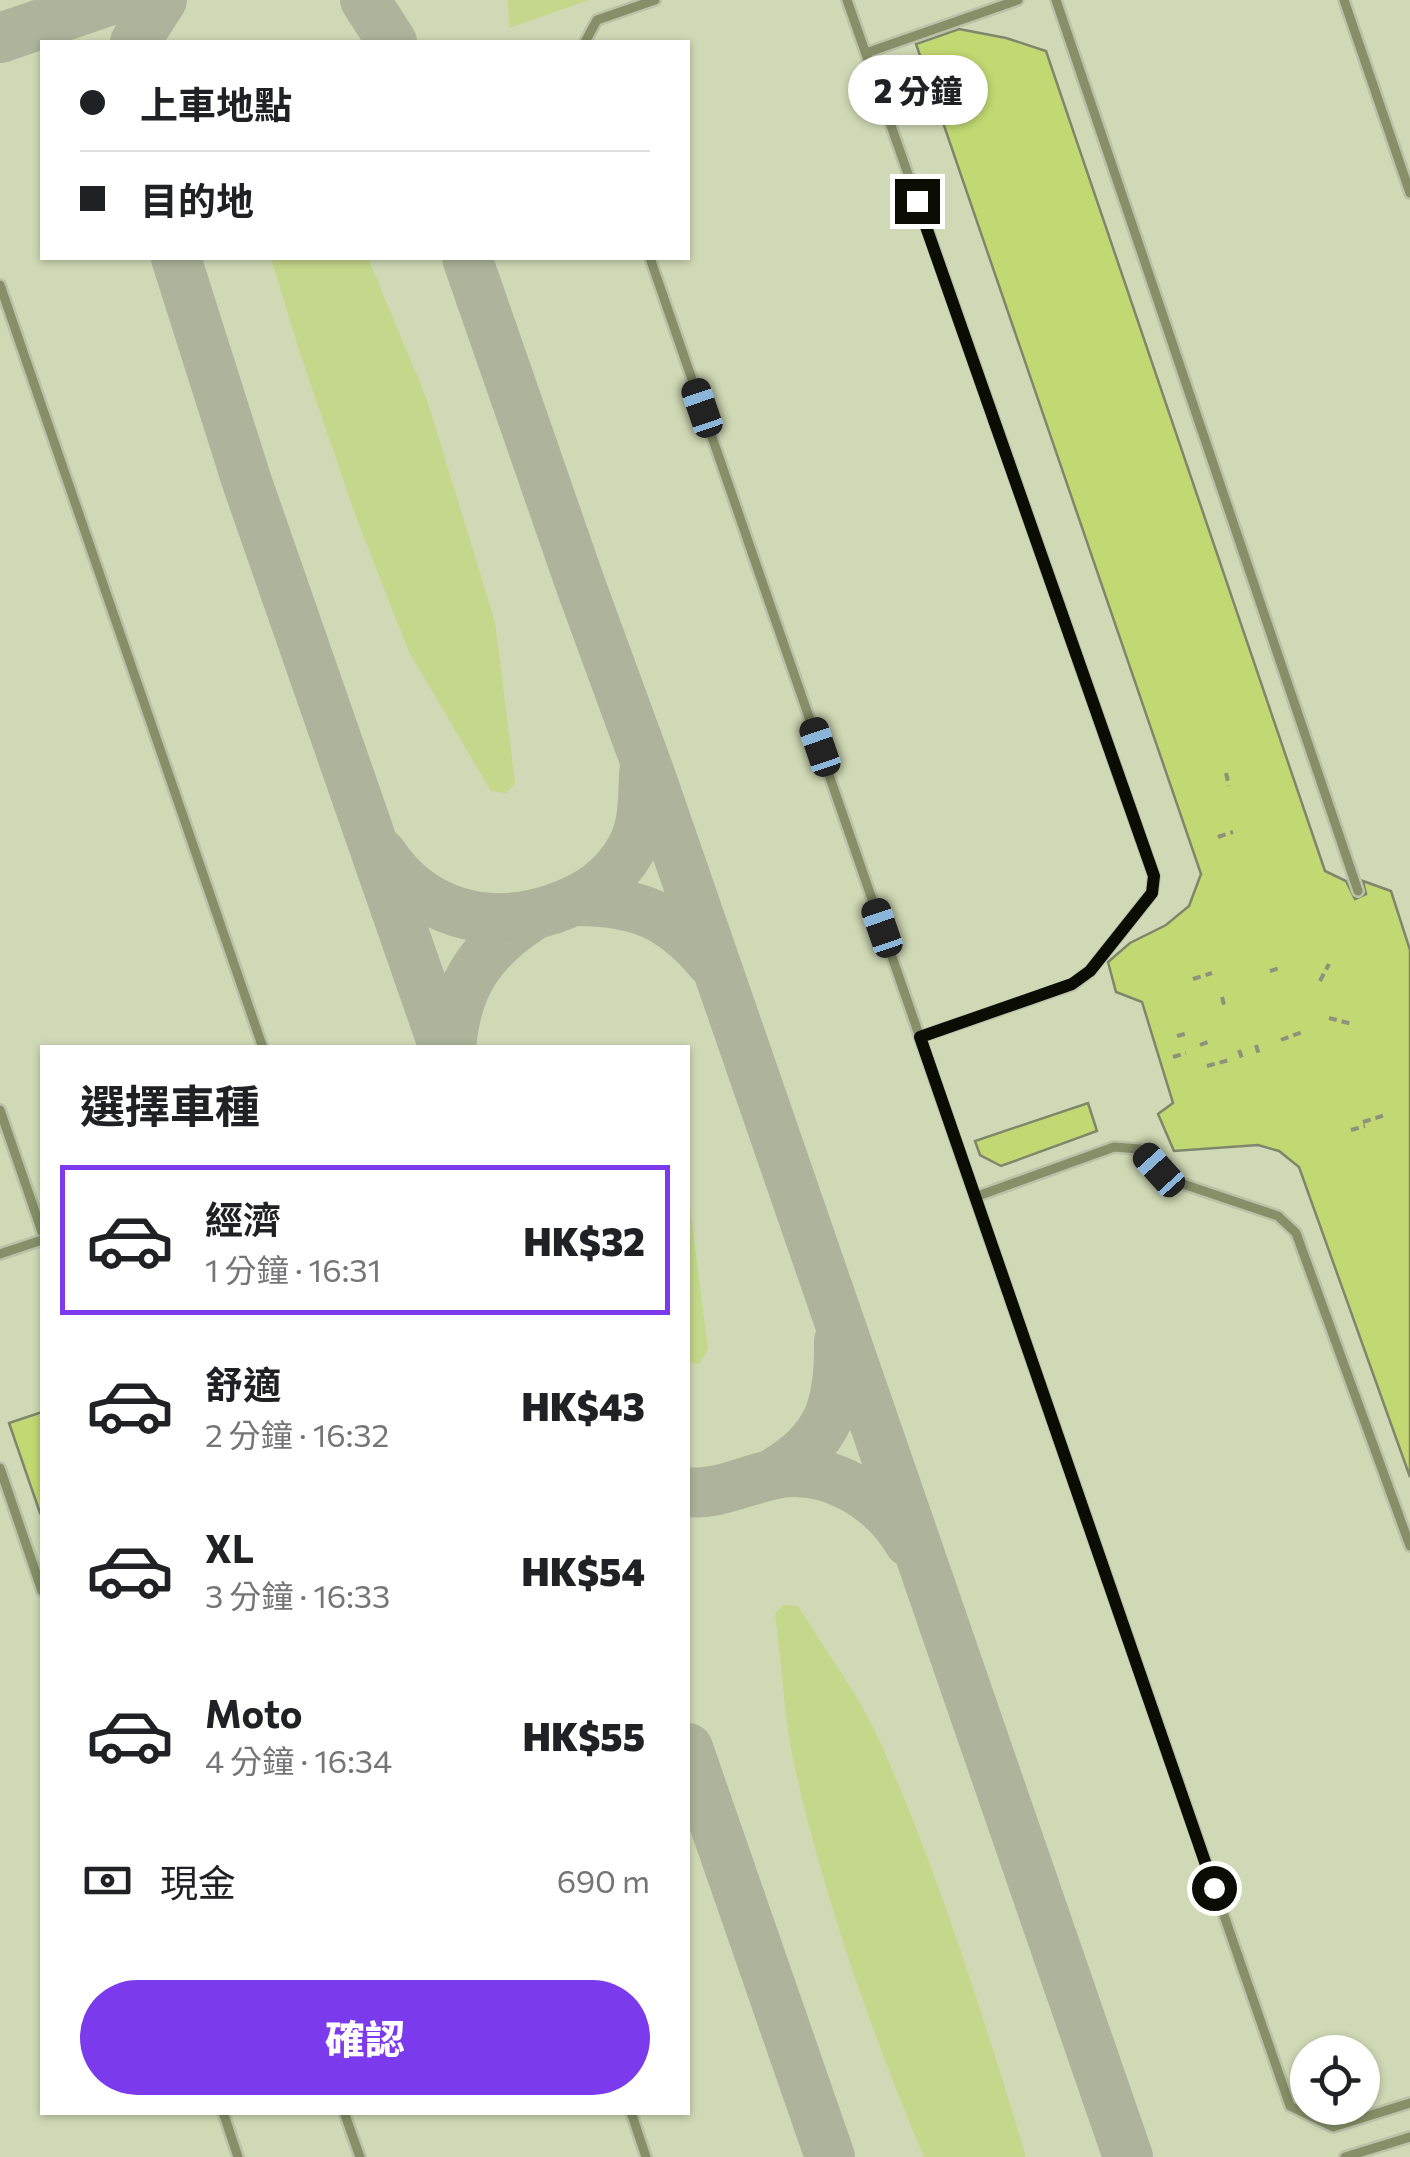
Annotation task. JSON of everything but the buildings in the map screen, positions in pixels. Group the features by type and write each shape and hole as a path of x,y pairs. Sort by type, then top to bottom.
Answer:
{"lane":[{"path":"586,40 597,20 655,0"},
{"path":"847,0 1154,876 1152,893 1090,971 1072,984 920,1037"},
{"path":"866,53 1018,0"},
{"path":"1056,0 1358,891"},
{"path":"1344,0 1410,193"},
{"path":"651,260 1290,2106 1334,2127 1410,2103"},
{"path":"0,286 263,1045"},
{"path":"0,1110 40,1226"},
{"path":"975,1197 1114,1147 1140,1149 1159,1170 1180,1183 1278,1216 1296,1232 1410,1546"},
{"path":"0,1254 40,1241"},
{"path":"0,1468 40,1585"},
{"path":"223,2115 238,2157"},
{"path":"345,2115 360,2157"},
{"path":"632,2115 646,2157"},
{"path":"1345,2157 1410,2137"}],"path":[{"path":"1226,773 1230,786"},
{"path":"1218,837 1234,832"},
{"path":"1320,980 1329,964"},
{"path":"1270,971 1280,968"},
{"path":"1192,979 1212,973"},
{"path":"1222,997 1225,1009"},
{"path":"1330,1018 1352,1024"},
{"path":"1281,1040 1302,1032"},
{"path":"1177,1036 1184,1034"},
{"path":"1200,1045 1210,1042"},
{"path":"1256,1046 1259,1055"},
{"path":"1239,1050 1243,1062"},
{"path":"1172,1057 1186,1053"},
{"path":"1207,1066 1228,1060"},
{"path":"1352,1130 1385,1115"}],"shaded area":[{"path":"0,0 1410,0 1410,2157 0,2157"}],"green space":[{"path":"508,0 589,0 509,28"},
{"path":"272,260 369,260 427,400 495,622 515,783 506,793 491,791 409,652 356,517"},
{"path":"690,1207 708,1349 699,1364 690,1362"},
{"path":"784,1605 798,1606 881,1744 942,1896 1026,2157 924,2157 852,1968 808,1822 792,1753 775,1613"}],"taxiway":[{"path":"0,38 111,0"},
{"path":"136,40 162,0"},
{"path":"365,0 391,40"},
{"path":"177,260 247,482 443,1045"},
{"path":"468,260 651,777 1128,2157"},
{"path":"382,854 416,891 457,912 504,918 553,909 598,887 624,860 641,822 644,773"},
{"path":"576,901 617,904 652,914 682,933 711,962"},
{"path":"451,1045 458,1006 474,972 498,943 531,917"},
{"path":"772,1474 807,1449 827,1420 837,1384 839,1341"},
{"path":"690,1492 720,1490 791,1472 831,1478 884,1510 909,1542"},
{"path":"690,1754 830,2157"}],"route":[{"path":"917,201 1154,876 1152,893 1090,971 1072,984 920,1037 1214,1888"}]}
